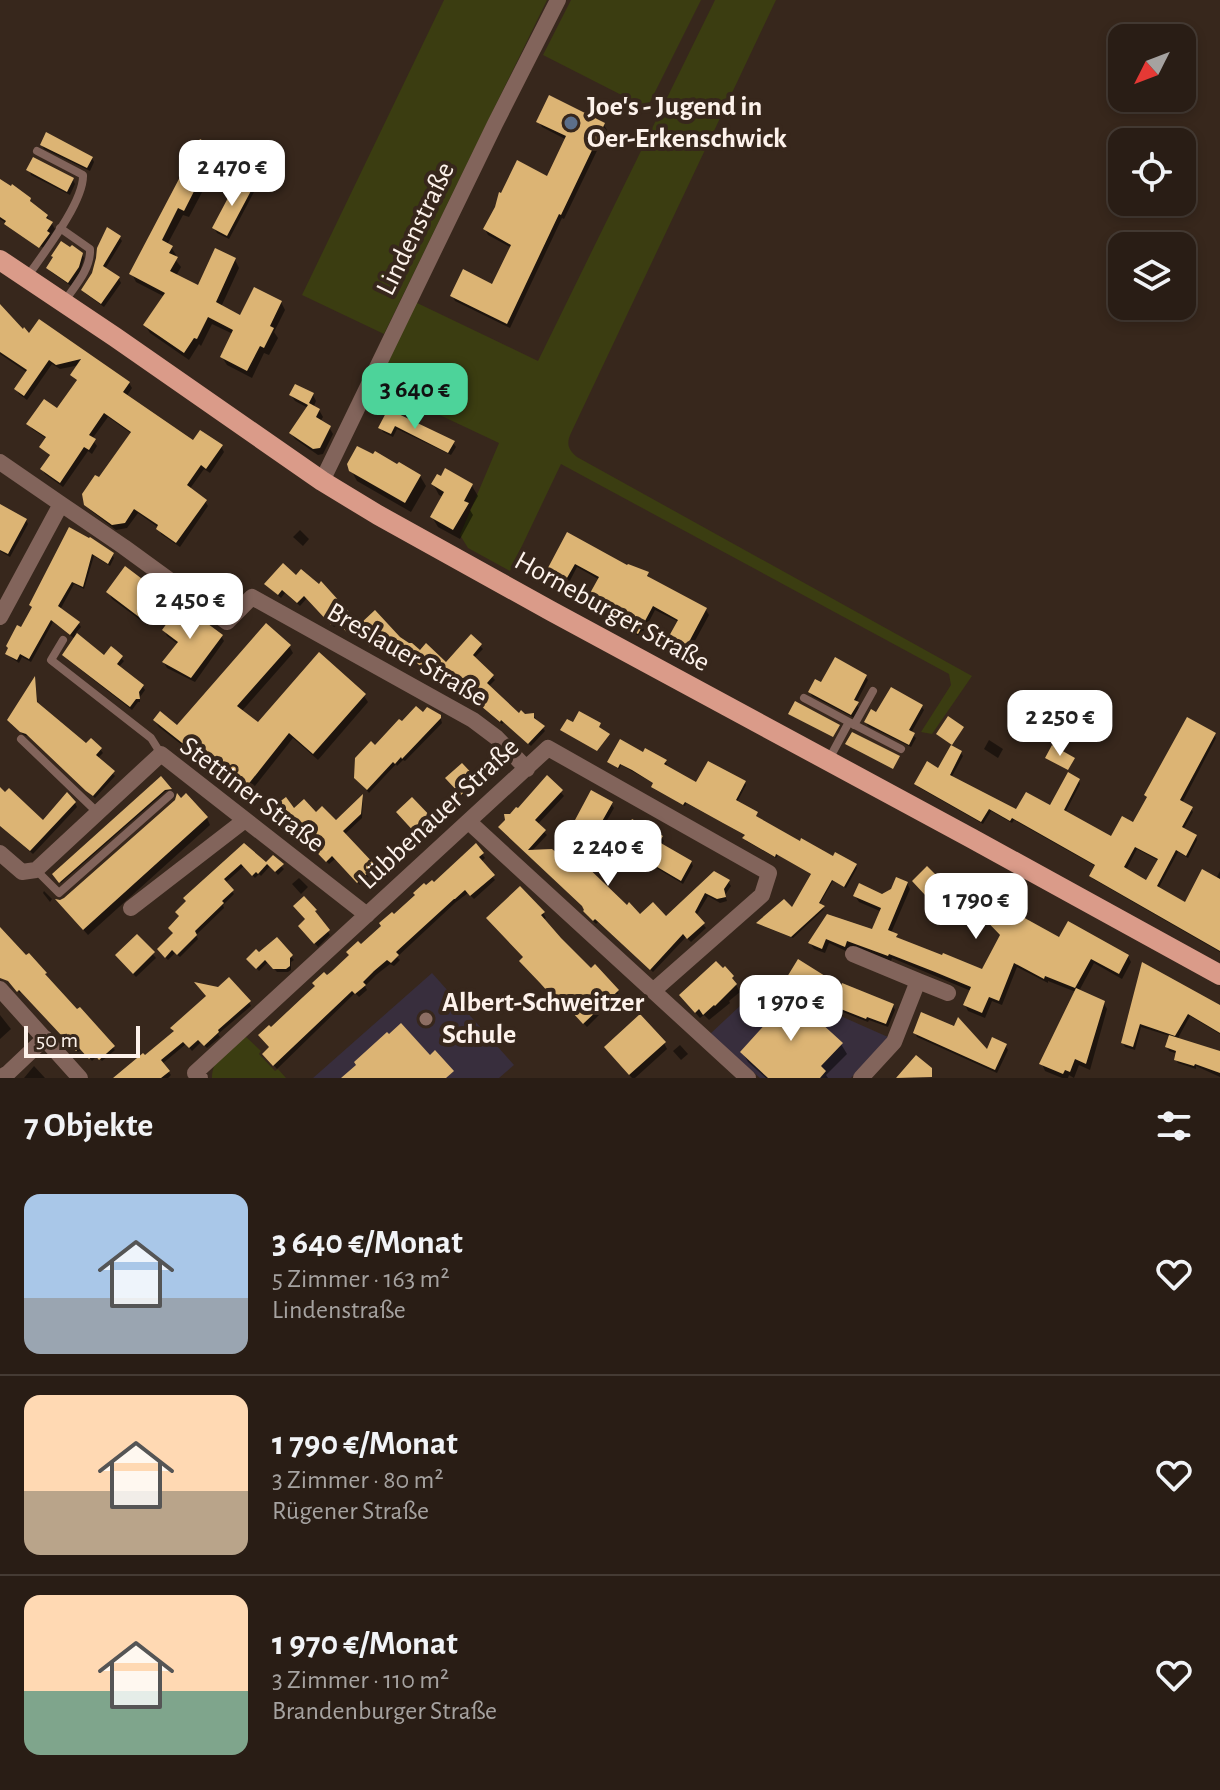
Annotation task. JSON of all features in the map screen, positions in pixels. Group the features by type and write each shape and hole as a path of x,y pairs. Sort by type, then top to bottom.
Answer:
{"main road":[{"name":"Horneburger Straße","path":"0,260 322,481 378,515 1220,975"}],"street":[{"name":"Lindenstraße","path":"322,481 558,0"},
{"name":"Breslauer Straße","path":"0,462 227,622 252,597 473,720 497,738 527,769"},
{"path":"0,617 61,504"},
{"name":"Lübbenauer Straße","path":"197,1075 548,748 769,873 762,895 653,991"},
{"name":"Stettiner Straße","path":"36,870 161,754 367,915"},
{"path":"131,908 245,820"},
{"path":"469,822 748,1078"},
{"path":"0,853 22,872 36,870"},
{"path":"853,954 948,993"},
{"path":"861,1078 894,1042 918,981"},
{"path":"0,989 80,1078"},
{"path":"0,1078 45,1038"}],"lane":[{"path":"27,278 60,228 83,184 83,175 37,151"},
{"path":"60,228 90,249 86,269 64,303"},
{"path":"63,640 51,660 151,738 161,754"},
{"path":"828,762 873,691"},
{"path":"804,698 901,749"},
{"path":"21,739 97,812"},
{"path":"36,870 59,893 170,795"}],"shaded area":[{"path":"444,0 547,0 384,334 302,295"},
{"path":"571,0 701,0 647,108 543,55"},
{"path":"715,0 776,0 571,433 569,446 577,457 972,676 932,734 921,732 951,685 949,674 561,464 510,571 468,548 460,535 499,443 374,384 413,301 538,361"},
{"name":"Albert-Schweitzer Schule","path":"432,973 514,1065 499,1078 313,1078"},
{"path":"773,975 818,1006 888,1037 851,1078 760,1078 710,1034"},
{"path":"244,1035 261,1051 259,1054 275,1071 278,1069 286,1078 212,1078 218,1059"}],"building":[{"path":"549,95 605,123 507,324 450,296 463,269 492,284 511,245 483,229 517,160 547,176 566,136 536,122"},
{"path":"46,132 93,157 87,168 40,145"},
{"path":"200,139 216,148 184,211 178,208 162,240 173,246 169,253 178,257 170,271 198,285 215,248 236,258 216,302 240,315 254,287 282,301 264,348 260,346 247,371 220,357 233,330 208,317 197,339 194,338 184,353 143,325 165,293 129,274"},
{"path":"33,157 74,178 67,192 26,170"},
{"path":"0,179 31,198 30,201 53,222 47,231 50,233 39,248 4,224 6,221 0,217"},
{"path":"238,179 253,187 227,236 212,228"},
{"path":"107,227 121,236 103,266 120,277 101,304 81,290 92,273 97,248"},
{"path":"61,241 83,253 79,267 68,283 46,268"},
{"path":"0,304 29,333 39,319 130,382 123,392 193,440 200,430 223,445 206,469 201,465 187,485 207,500 176,543 156,529 158,525 134,509 125,523 112,525 84,505 82,494 95,475 99,477 131,432 104,413 89,435 96,439 89,450 84,447 60,483 40,469 50,455 39,447 46,437 26,424 44,399 57,408 77,380 70,375 81,359 56,365 49,360 24,396 14,389 27,370 0,352"},
{"path":"295,384 314,393 309,403 320,409 316,417 331,426 320,448 313,449 289,433 308,405 289,395"},
{"path":"388,409 455,441 448,453 395,426 391,434 378,428"},
{"path":"357,446 373,454 375,451 421,475 405,503 349,471 347,464"},
{"path":"445,468 473,484 464,501 469,503 453,530 430,517 444,492 431,484"},
{"path":"0,504 27,519 8,554 0,550"},
{"path":"69,527 114,553 108,564 92,554 83,587 72,582 58,606 80,622 70,635 51,620 29,659 20,654 17,660 5,654 6,646 17,625 21,627 32,607 29,605"},
{"path":"567,532 627,565 649,572 647,576 707,608 681,657 663,647 678,620 653,606 638,634 584,604 599,577 575,564 560,590 541,581"},
{"path":"283,563 296,575 301,569 319,584 321,581 360,624 375,610 400,637 420,650 426,643 446,662 471,634 482,644 473,655 494,675 487,683 519,713 521,710 525,714 534,713 534,718 545,726 528,744 456,685 452,689 436,674 432,678 412,658 405,666 377,641 370,647 355,630 349,635 336,620 331,625 304,596 297,603 282,590 278,595 264,584"},
{"path":"125,566 154,588 143,604 146,607 139,617 106,592"},
{"path":"181,604 223,635 191,678 162,662 178,642 162,630"},
{"path":"266,623 291,645 237,706 258,722 319,652 366,694 313,754 289,733 243,791 153,720 160,711 177,725"},
{"path":"77,633 104,655 111,646 123,656 117,664 144,685 139,692 140,699 136,699 130,707 62,655"},
{"path":"835,657 867,675 854,700 859,702 851,715 808,692 815,679 821,682"},
{"path":"35,676 37,702 86,743 91,738 102,748 96,755 115,771 93,796 7,720"},
{"path":"891,687 923,705 909,730 915,733 909,745 864,722 871,709 876,712"},
{"path":"795,701 840,725 833,737 788,714"},
{"path":"416,706 423,712 427,707 441,718 367,790 354,778 355,758 371,741 375,745"},
{"path":"579,711 601,723 599,727 610,734 597,751 560,730 567,719 573,722"},
{"path":"948,716 964,727 952,745 936,734"},
{"path":"1187,717 1216,733 1180,800 1193,807 1182,827 1197,835 1186,856 1176,850 1157,886 1185,902 1202,869 1220,879 1220,951 1089,876 1095,865 1012,818 1010,821 989,809 981,822 914,784 927,761 938,768 951,745 962,751 950,775 1016,809 1026,792 1050,805 1068,772 1080,779 1064,810 1111,836 1122,816 1133,822 1147,797 1144,795","holes":["1135,847 1158,859 1146,880 1124,867"]},
{"path":"852,732 900,756 893,769 845,744"},
{"path":"620,739 643,752 645,748 667,760 664,764 696,782 708,761 746,781 736,800 758,812 756,816 800,841 801,838 833,856 835,852 857,864 844,887 832,880 819,903 825,906 791,937 756,923 784,899 792,907 811,874 776,854 775,857 742,838 745,835 685,802 683,805 651,787 653,783 632,770 607,762"},
{"path":"1052,745 1075,758 1068,770 1045,758"},
{"path":"462,763 478,780 461,795 445,778"},
{"path":"547,775 563,790 535,820 546,830 528,850 552,849 567,861 571,857 576,861 579,859 640,914 653,902 666,916 714,871 730,880 724,889 726,897 717,899 705,893 695,912 705,923 687,939 683,934 650,970 595,919 593,921 582,906 498,827 505,820 504,814 518,808"},
{"path":"161,776 172,789 165,790 59,883 52,874"},
{"path":"0,787 5,792 9,788 43,820 67,792 76,802 30,851 0,826"},
{"path":"591,790 613,802 596,832 575,820"},
{"path":"177,793 181,798 186,793 208,817 83,930 55,899 64,898 175,800"},
{"path":"363,794 361,814 343,831 376,866 357,883 332,856 326,862 270,809 286,797 294,808 304,799 316,812 322,806 336,820"},
{"path":"412,797 434,820 417,835 396,812"},
{"path":"632,819 663,836 659,842 692,861 681,881 618,844"},
{"path":"244,843 266,862 273,855 284,864 275,872 267,864 252,876 241,864 224,879 234,890 222,901 224,903 195,931 197,935 177,955 172,950 165,958 157,949 173,933 168,928 179,916 175,912 186,901 183,898"},
{"path":"476,843 484,853 479,857 495,875 470,896 465,890 454,899 396,952 399,955 391,963 387,960 374,971 363,982 366,985 355,994 352,991 273,1066 262,1054 269,1047 258,1035 269,1025 271,1027 315,986 312,983 324,972 327,975 332,971 358,941 361,944 381,926 379,923 392,912 394,914 424,883 434,882"},
{"path":"927,866 948,887 960,875 990,902 998,894 1006,903 1003,906 1059,937 1068,921 1129,955 1119,974 1091,959 1075,988 1045,976 1044,979 1014,963 999,1001 989,997 982,1013 963,1005 971,987 935,972 847,941 845,947 826,939 822,949 808,943 827,914 872,929 881,908 853,896 859,883 882,894 891,889 896,877 908,882 888,930 898,934 896,937 982,969 1000,935 972,906 968,910 961,904 958,907 953,901 946,908 930,891 925,895 912,881"},
{"path":"520,886 545,912 541,915 561,938 591,968 595,964 619,990 583,1024 552,990 549,993 519,961 523,957 486,918"},
{"path":"304,896 330,930 314,944 298,926 305,919 293,906"},
{"path":"0,927 26,955 29,953 77,1009 80,1007 115,1046 99,1060 94,1054 89,1059 79,1048 76,1051 19,990 17,992 8,981 0,978"},
{"path":"137,934 155,952 133,974 115,955"},
{"path":"277,937 293,955 290,966 273,969 265,960 256,969 246,959"},
{"path":"798,959 841,986 842,983 894,1004 886,1024 790,989 796,983 787,977"},
{"path":"716,961 723,968 725,966 737,984 703,1015 699,1009 695,1013 679,995"},
{"path":"1142,962 1220,1005 1220,1033 1188,1014 1175,1036 1140,1024 1133,1047 1121,1043"},
{"path":"229,977 251,1001 204,1046 198,1040 189,1048 183,1042 161,1060 170,1071 161,1078 113,1078 174,1031 170,1028 206,996 194,982 218,987"},
{"path":"1076,988 1105,1001 1086,1064 1075,1059 1070,1072 1065,1070 1063,1074 1039,1064"},
{"path":"787,992 843,1043 821,1066 826,1071 820,1078 768,1078 740,1052 769,1020 765,1016"},
{"path":"921,1012 954,1026 958,1017 987,1049 992,1037 1007,1044 995,1070 913,1033"},
{"path":"640,1014 666,1042 629,1075 604,1047"},
{"path":"401,1023 430,1055 435,1050 454,1071 446,1078 341,1078 356,1065 354,1062"},
{"path":"1169,1035 1220,1051 1220,1073 1174,1060 1176,1051 1165,1047"},
{"path":"916,1055 932,1068 932,1077 896,1078"}],"place":[{"name":"Joe's - Jugend in Oer-Erkenschwick","path":"571,123"},
{"name":"Albert-Schweitzer Schule","path":"426,1019"}]}
